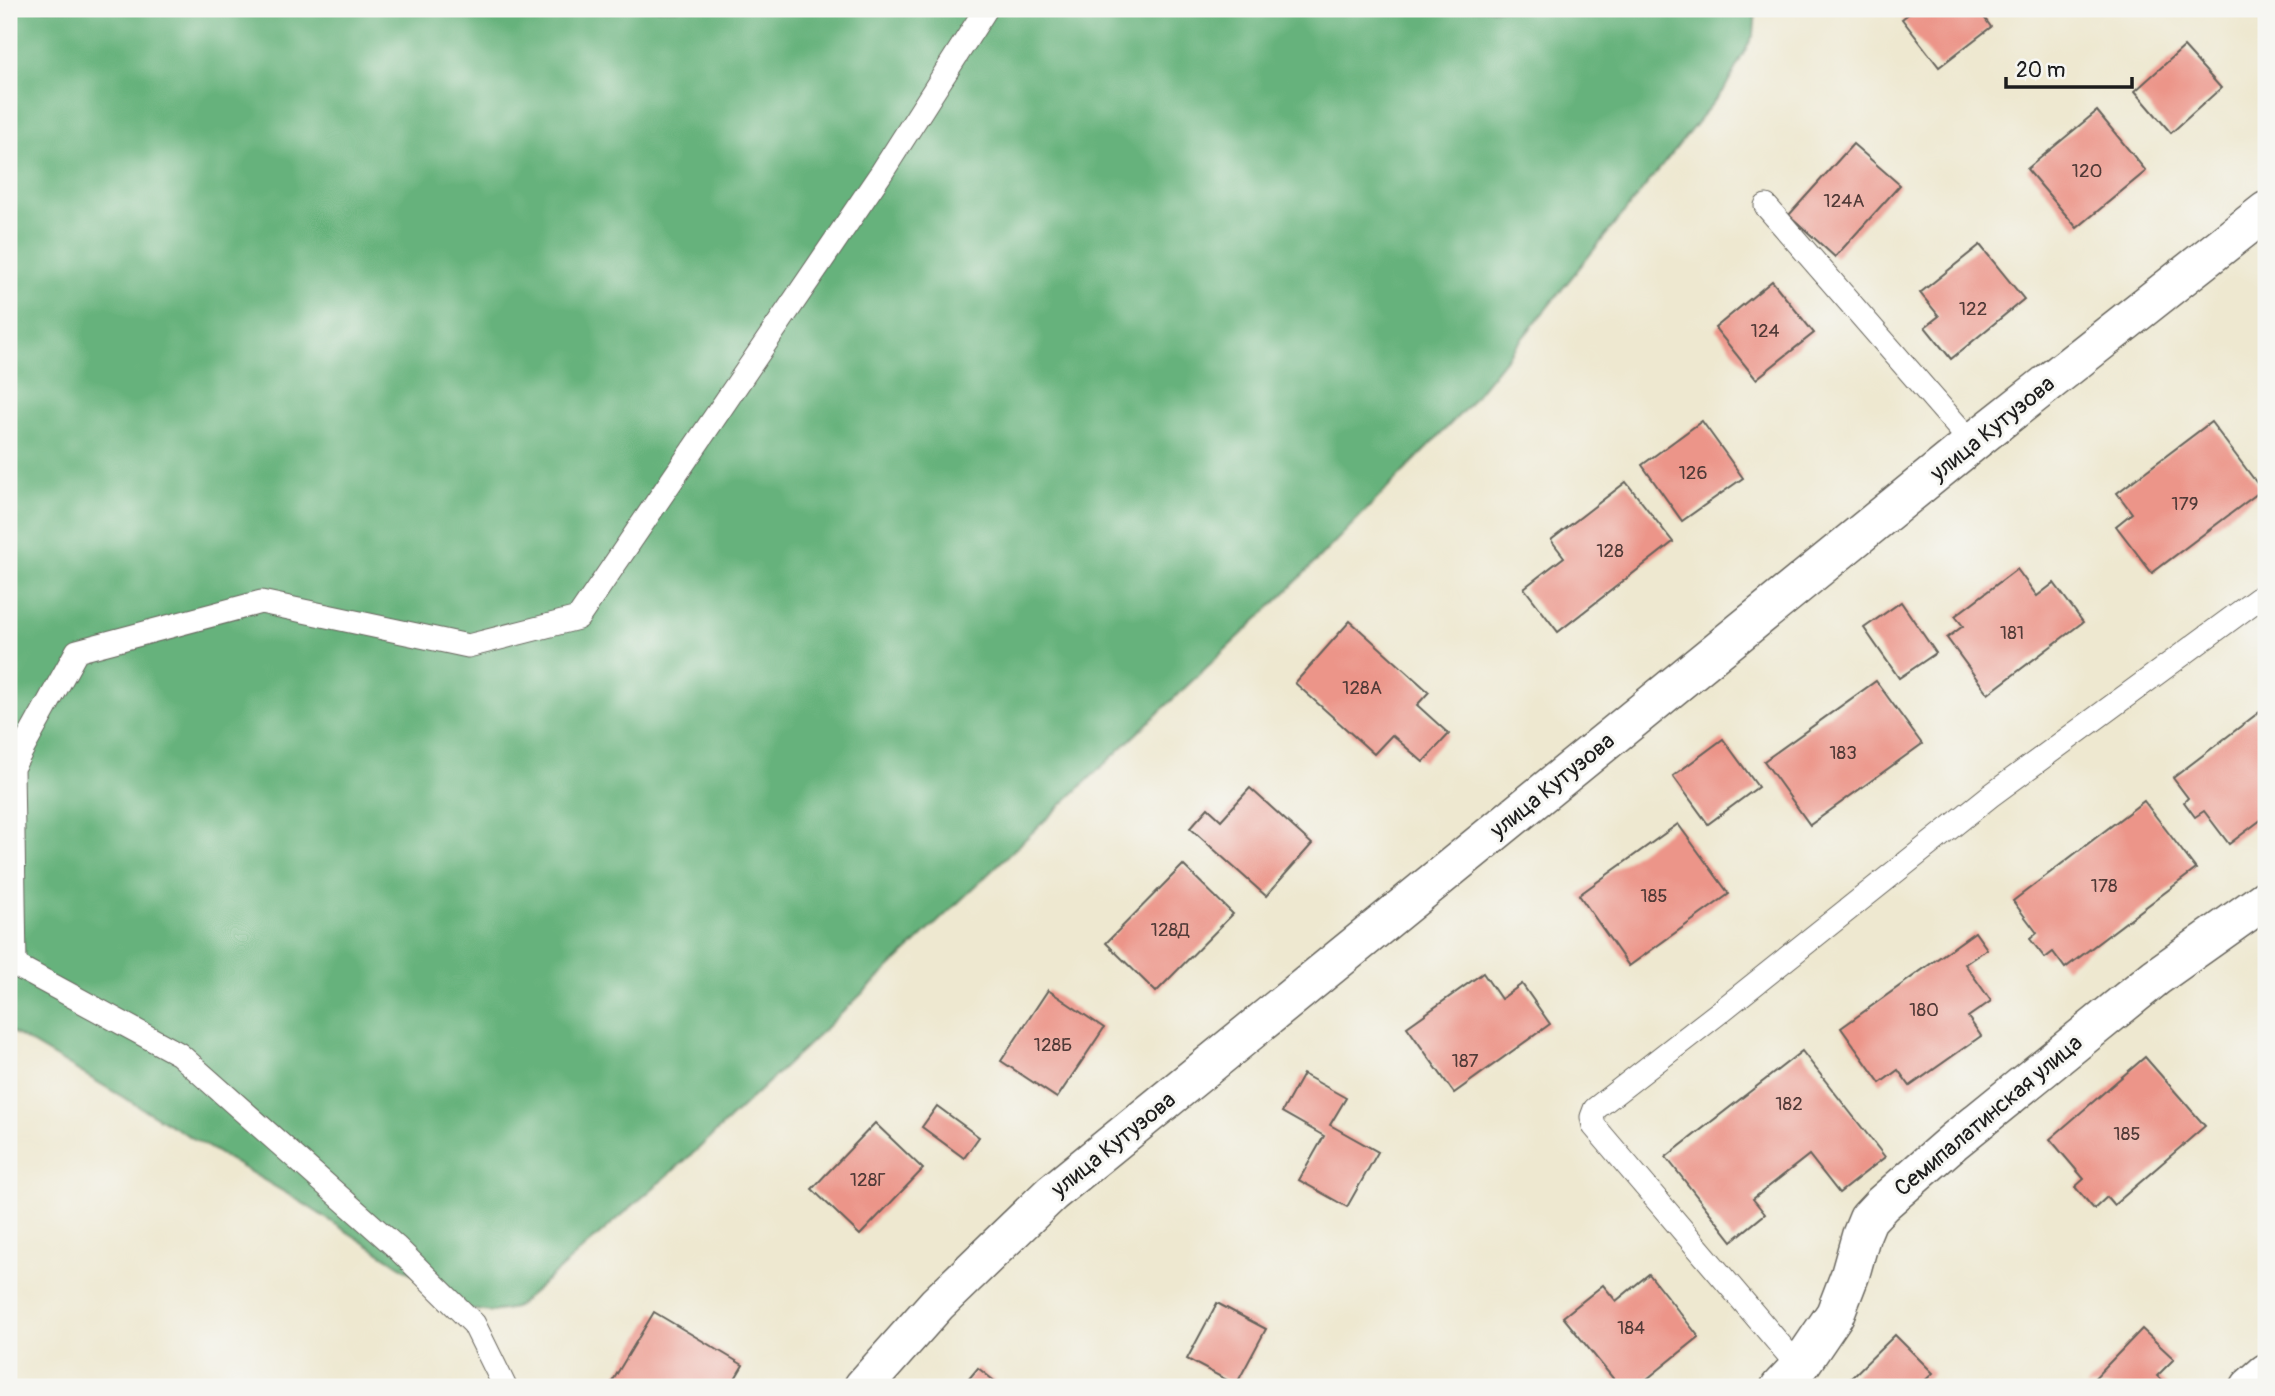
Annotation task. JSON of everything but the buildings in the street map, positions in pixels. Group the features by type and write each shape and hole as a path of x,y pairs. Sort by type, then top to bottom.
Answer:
{"main road":[{"name":"улица Кутузова","path":"863,1387 937,1304 1052,1193 1972,443 2266,211"},
{"name":"Семипалатинская улица","path":"1789,1377 1835,1314 1868,1219 1882,1204 1954,1141 2156,977 2262,911"},
{"path":"2250,1387 2266,1374"}],"lane":[{"path":"505,1387 474,1324 395,1246 179,1054 12,965 12,768 77,651 261,602 468,646 578,618 874,183 986,9"},
{"path":"1766,206 1972,443"},
{"path":"1789,1377 1594,1126 1592,1117 1598,1104 1721,1011 1990,796 2266,593"}],"green space":[{"path":"9,9 1756,9 1754,34 1725,88 1465,409 1284,594 698,1149 515,1308 491,1312 467,1309 301,1202 9,1030"}]}
